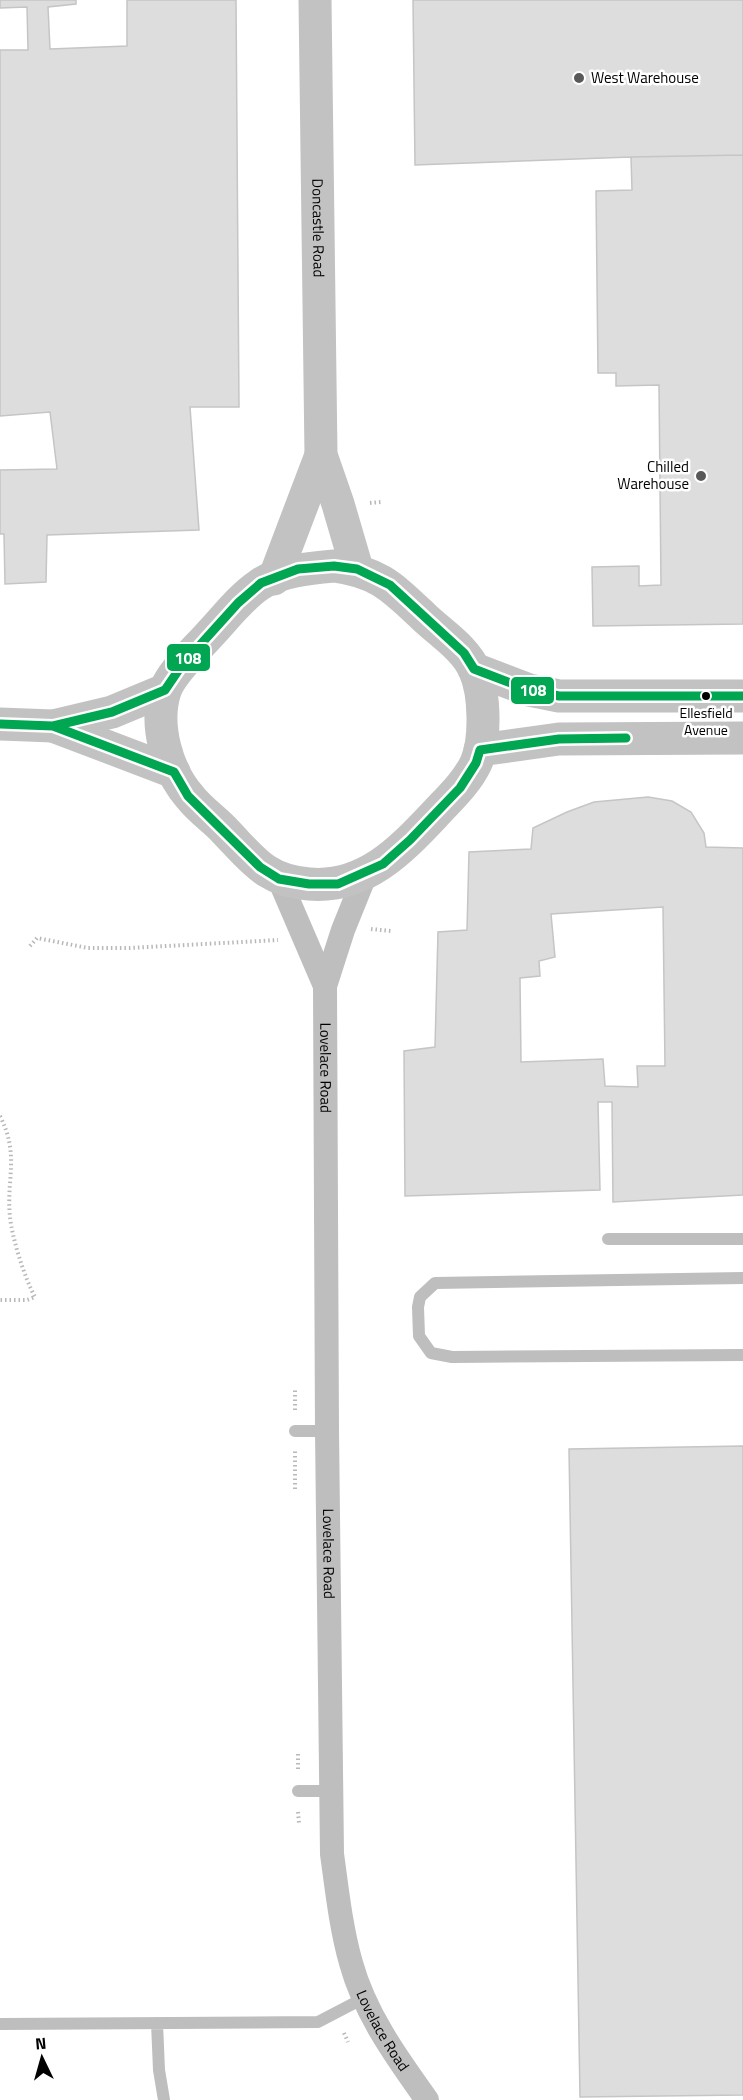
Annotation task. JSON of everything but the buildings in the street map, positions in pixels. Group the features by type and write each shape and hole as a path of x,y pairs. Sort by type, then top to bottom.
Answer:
{"street":[{"name":"Doncastle Road","path":"315,0 321,455 357,569"},
{"name":"Doncastle Road","path":"274,579 321,455"},
{"path":"334,566 357,569 390,585 464,653 480,685 483,725 480,750 476,763 460,788 410,840 383,864 338,884 309,884 279,879 260,867 188,796 166,752 162,730 165,690 182,665 238,603 261,583 274,579 298,569 334,566"},
{"path":"474,669 529,690 559,696 743,696"},
{"path":"0,724 53,726 112,712 165,690"},
{"path":"53,726 174,772"},
{"path":"480,750 559,739 743,738"},
{"name":"Lovelace Road","path":"366,873 343,930 325,986 332,1854 341,1918 351,1964 364,1998 384,2036 427,2100"},
{"name":"Lovelace Road","path":"279,879 325,986"}],"lane":[{"path":"608,1239 743,1239"},
{"path":"743,1278 435,1283 420,1298 418,1307 419,1336 430,1353 452,1357 743,1354"},
{"path":"295,1431 327,1431"},
{"path":"298,1791 331,1791"},
{"path":"0,2024 318,2022 364,1998"},
{"path":"157,2023 159,2070 164,2100"}],"path":[{"path":"370,929 391,931"},
{"path":"30,946 37,939 88,948 278,940"},
{"path":"0,1116 8,1132 12,1157 10,1217 26,1282 35,1297 27,1300 0,1300"},
{"path":"345,2033 348,2042"}],"transit line":[{"name":"108","path":"0,724 53,726 112,712 165,690 182,665 238,603 261,583 298,569 334,566 357,569 390,585 464,653 474,669 529,690 559,696 743,696"},
{"name":"108","path":"53,726 174,772 188,796 260,867 279,879 309,884 338,884 383,864 410,840 460,788 476,763 480,750 559,739 626,738"}],"place":[{"name":"West Warehouse","path":"579,78"},
{"name":"Chilled Warehouse","path":"701,476"},
{"name":"Ellesfield Avenue","path":"706,696"}]}
